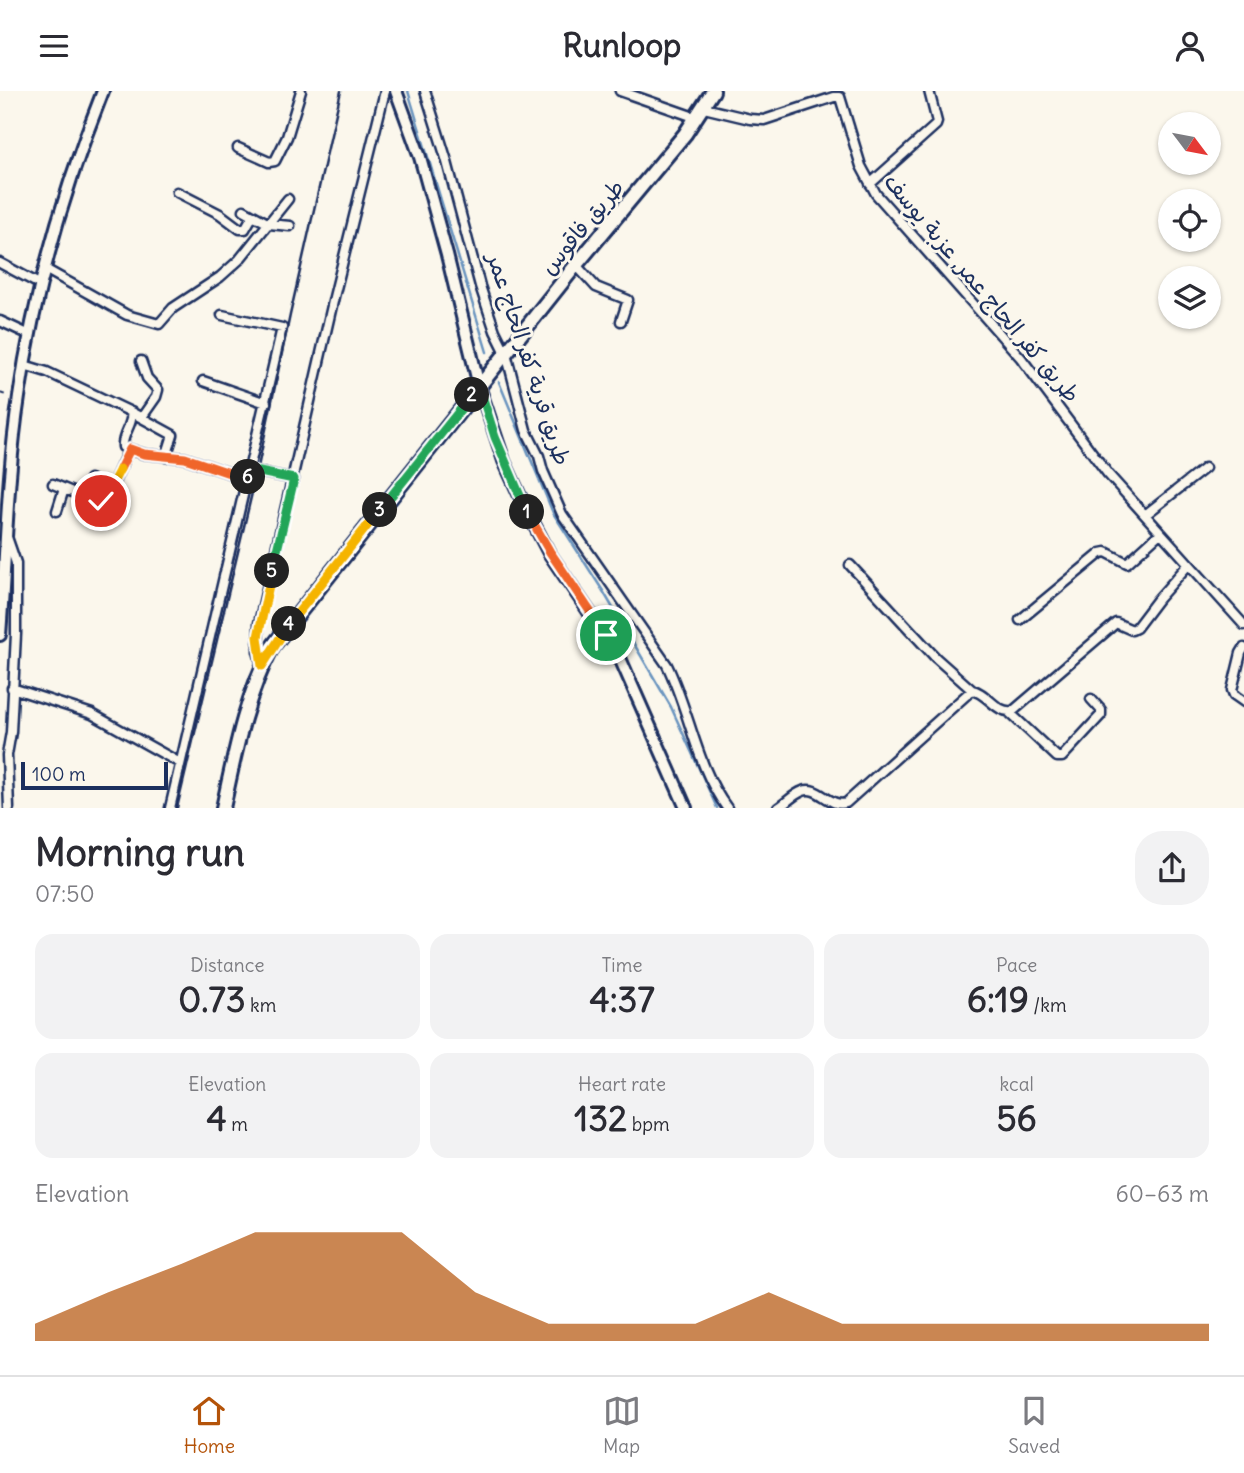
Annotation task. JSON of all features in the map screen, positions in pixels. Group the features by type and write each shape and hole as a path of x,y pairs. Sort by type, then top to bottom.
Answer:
{"main road":[{"name":"طريق فاقوس","path":"223,808 245,712 272,647 576,265 701,113 713,91"}],"street":[{"path":"0,635 5,528 24,365 45,269 70,182 103,91"},
{"path":"238,148 269,162 275,161 288,137 301,91"},
{"path":"262,666 258,651 259,623 337,284 386,91"},
{"name":"طريق قرية كفر الحاج عمر","path":"396,91 419,157 495,437 525,507 550,552 619,656 686,808"},
{"name":"طريق قرية كفر الحاج عمر","path":"425,91 453,181 480,286 495,331 506,353 526,431 536,449 556,503 667,665 678,688 702,761 727,808"},
{"name":"طريق كفر الحاج عمر, عزبة يوسف","path":"620,91 701,113 750,120 764,120 839,94 857,155 870,184 890,212 1021,358 1108,474 1244,625"},
{"path":"870,184 936,125 929,91"},
{"path":"177,192 220,214 240,229 245,229 253,215"},
{"path":"45,269 127,316 159,324 173,307 230,269 288,199"},
{"path":"244,210 269,224 290,226"},
{"path":"0,263 41,285"},
{"path":"576,265 596,287 628,300 621,321"},
{"path":"170,808 282,328 222,314"},
{"path":"0,321 30,335"},
{"path":"142,362 147,378 158,390 142,417"},
{"path":"24,365 47,372 142,417 173,435 166,457"},
{"path":"203,381 266,403"},
{"path":"131,412 132,417 122,444 130,449 185,458 249,475 294,479"},
{"path":"52,484 96,502 104,500 130,449"},
{"path":"1145,515 1205,468"},
{"path":"90,479 106,488 110,487"},
{"path":"57,511 64,489"},
{"path":"5,528 16,563 11,732 7,755 9,808"},
{"path":"1020,620 1101,553 1106,552 1123,562 1129,562 1160,533"},
{"path":"1010,713 1115,624 1119,623 1132,630 1136,628 1189,564"},
{"path":"850,565 936,658 972,689 1010,713 1057,757 1062,757 1101,715 1101,710 1091,699"},
{"path":"1244,648 1232,690 1234,695 1244,702"},
{"path":"12,688 92,714 180,763"},
{"path":"778,808 804,790 810,790 836,805 846,803 972,689"}],"waterway":[{"path":"408,91 487,352"},
{"path":"499,382 553,513 603,591 671,707 717,808"}],"railway":[{"path":"177,808 257,472 341,91"}],"route":[{"path":"101,501 113,484 130,449 144,454 185,458 247,479 250,470 294,479 259,623 258,651 262,666 272,647 297,613 479,386 504,461 536,530 606,635"}]}
